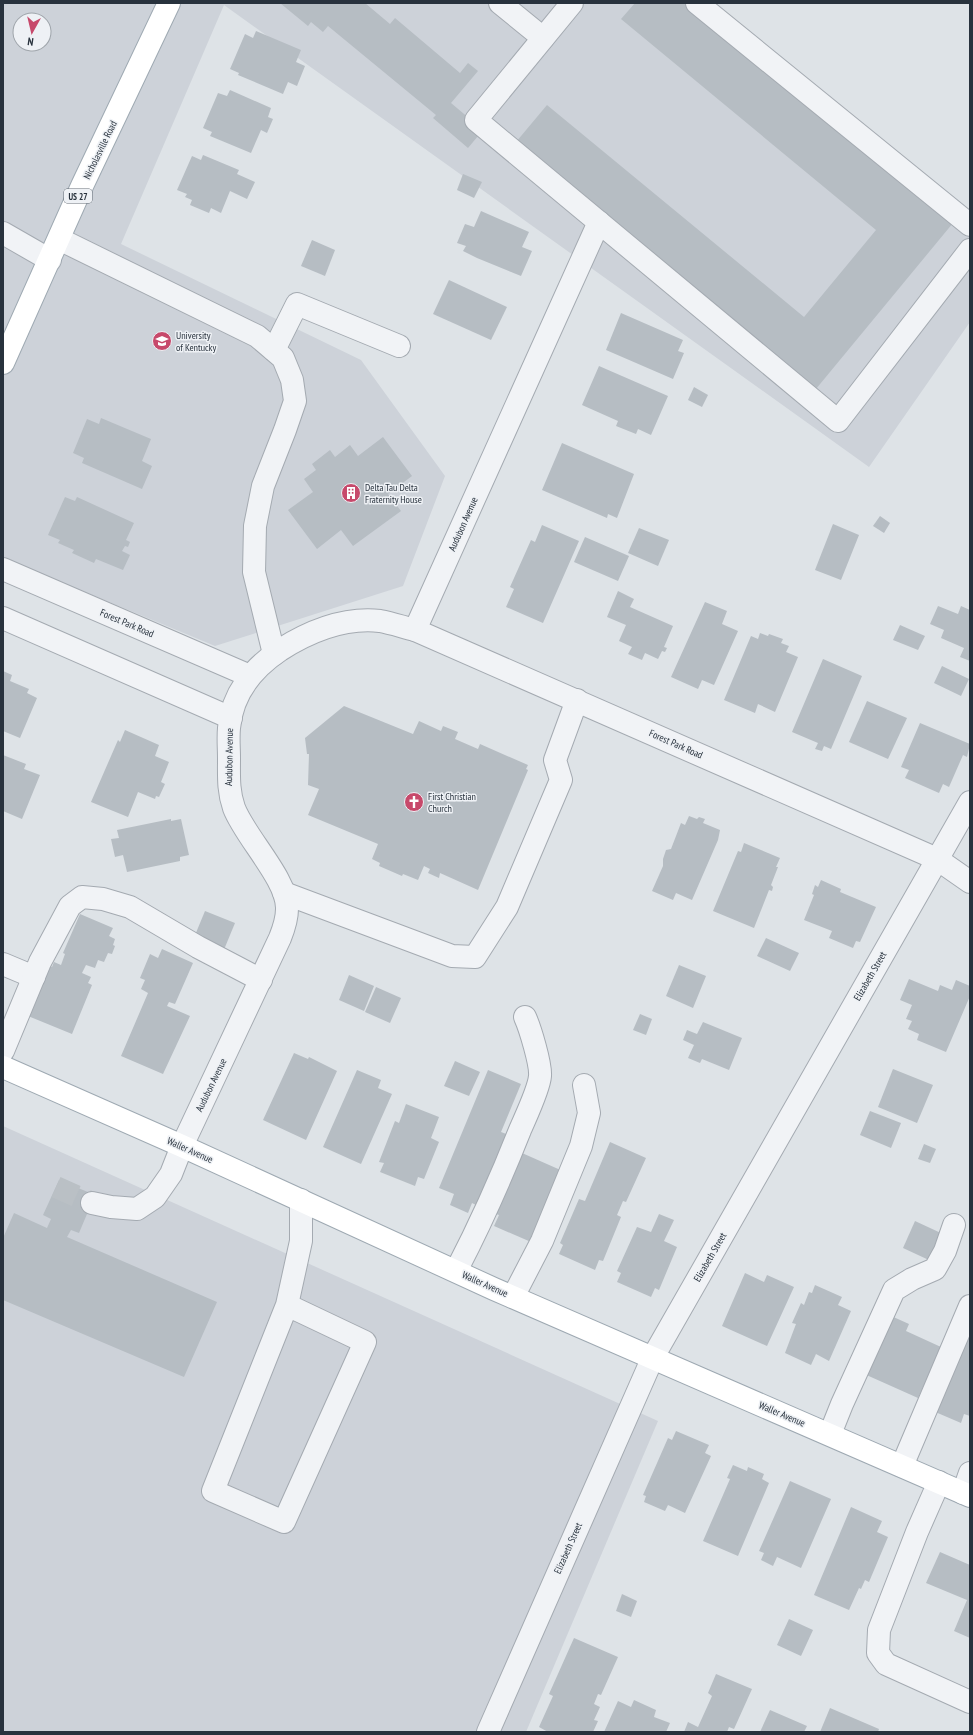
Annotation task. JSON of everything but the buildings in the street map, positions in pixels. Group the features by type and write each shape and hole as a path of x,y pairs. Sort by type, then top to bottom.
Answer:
{"main road":[{"name":"Nicholasville Road","path":"3,363 82,186 169,3"},
{"name":"Waller Avenue","path":"3,1066 513,1297 939,1482 968,1487"}],"street":[{"path":"500,3 543,38"},
{"path":"572,3 476,120 838,421 970,250"},
{"path":"697,3 970,225"},
{"name":"Audubon Avenue","path":"92,1203 110,1207 137,1209 155,1198 171,1174 182,1146 261,980 286,922 288,907 284,890 235,810 228,791 229,727 234,703 244,683 274,654 291,643 319,630 345,622 379,621 415,630 599,222"},
{"path":"3,233 50,260"},
{"path":"59,239 257,336 283,358 292,380 295,401 263,486 255,526 254,572 274,654"},
{"path":"274,350 297,304 399,346"},
{"name":"Forest Park Road","path":"3,570 250,676"},
{"path":"3,618 231,718"},
{"name":"Forest Park Road","path":"415,630 937,859 970,882"},
{"path":"284,893 452,956 475,957 507,907 561,780 555,760 577,700"},
{"name":"Elizabeth Street","path":"488,1732 653,1357 970,802"},
{"name":"Forest Park Road","path":"937,859 970,862"},
{"path":"3,1051 34,977 70,906 82,897 103,899 130,907 198,947 261,980"},
{"path":"3,964 34,977"},
{"path":"456,1271 472,1242 498,1183 531,1104 540,1075 532,1033 525,1017"},
{"path":"513,1297 542,1241 581,1146 589,1113 584,1086"},
{"path":"288,1305 364,1342 284,1522 213,1491 288,1305 301,1241 301,1200"},
{"path":"830,1434 842,1404 894,1290 912,1279 935,1269 945,1251 954,1225"},
{"path":"902,1466 970,1306"},
{"path":"939,1482 917,1532 879,1630 878,1653 886,1664 970,1702"}],"shaded area":[{"name":"University of Kentucky","path":"3,3 692,3 970,228 970,322 869,467 224,5 121,244 361,360 445,476 403,586 215,646 3,558"},
{"path":"3,1126 658,1421 526,1732 3,1732"}],"tunnel":[{"path":"56,1187 92,1203"}],"place":[{"name":"University of Kentucky","path":"162,341"},
{"name":"Delta Tau Delta Fraternity House","path":"351,493"},
{"name":"First Christian Church","path":"414,802"}]}
